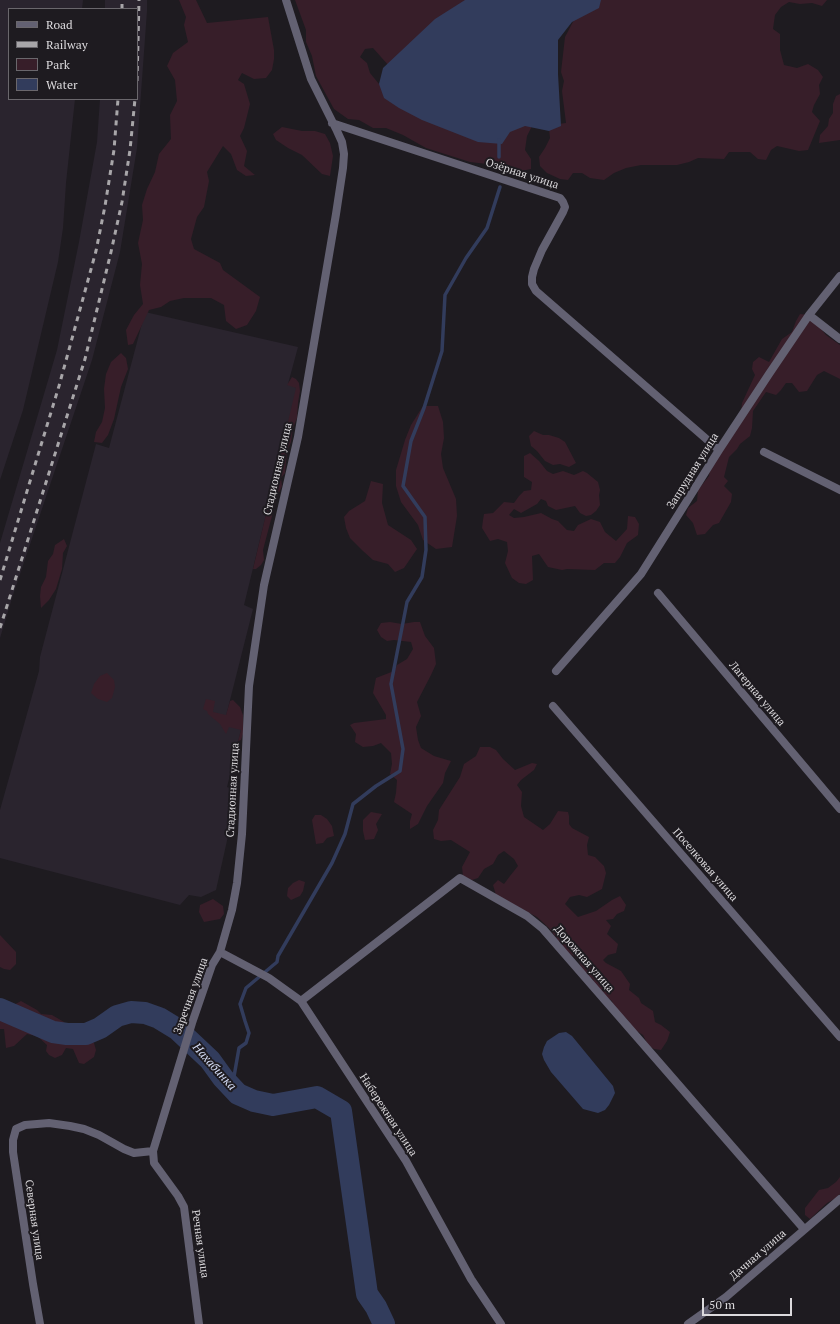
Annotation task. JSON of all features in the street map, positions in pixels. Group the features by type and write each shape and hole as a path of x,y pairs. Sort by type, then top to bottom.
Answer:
{"street":[{"name":"Стадионная улица","path":"220,952 232,910 237,883 244,799 249,686 264,585 298,437 343,168 344,154 342,142 311,79 286,0"},
{"name":"Озёрная улица","path":"332,123 560,198 565,207 542,250 534,269 532,284 536,291 719,450"},
{"name":"Запрудная улица","path":"556,671 641,574 719,450 809,315 840,276"},
{"path":"809,315 840,339"},
{"path":"764,452 840,490"},
{"name":"Лагерная улица","path":"658,593 840,809"},
{"name":"Поселковая улица","path":"553,706 840,1037"},
{"name":"Дорожная улица","path":"301,1002 460,878 527,916 543,929 804,1230"},
{"name":"Набережная улица","path":"220,952 269,978 301,1002 406,1161 470,1279 501,1324"},
{"name":"Заречная улица","path":"153,1152 192,1023 212,965 220,952"},
{"name":"Северная улица","path":"40,1324 13,1152 14,1134 16,1129 25,1125 49,1123 70,1126 84,1129 134,1153 153,1152"},
{"name":"Речная улица","path":"153,1152 154,1163 178,1196 184,1207 199,1324"},
{"name":"Дачная улица","path":"688,1324 726,1297 840,1199"}],"shaded area":[{"path":"0,0 83,0 82,8 8,8 8,100 75,100 63,228 58,262 23,410 0,480"},
{"path":"105,0 147,0 137,148 120,252 92,360 0,638 0,543 57,350 79,242 97,142 100,100 138,100 138,8 105,8"},
{"path":"145,312 298,347 288,384 297,388 244,605 253,609 226,716 241,730 227,787 238,791 216,890 201,897 189,895 180,905 0,858 0,810 39,671 40,657 96,444 109,448"}],"green space":[{"path":"179,0 196,0 207,23 268,17 274,50 272,70 266,78 254,79 242,73 238,80 244,84 250,104 244,128 240,136 247,151 244,166 255,175 246,176 237,170 231,154 223,146 207,172 209,181 204,207 197,217 191,239 194,249 220,263 223,270 260,297 256,311 247,325 236,329 226,321 224,305 211,298 184,298 170,301 161,307 149,310 133,344 128,345 126,330 134,315 143,304 140,285 142,264 138,243 143,220 142,205 147,189 155,172 159,154 171,139 170,115 177,101 175,80 167,66 173,53 188,42 184,25 186,17"},
{"path":"295,0 469,0 389,66 373,48 365,49 360,57 367,63 370,73 379,84 395,95 533,124 527,136 525,150 531,159 531,169 516,172 503,172 487,164 470,162 426,148 403,135 386,128 373,128 359,120 348,119 334,109 316,76 312,56 306,42 306,30"},
{"path":"593,0 827,0 822,6 812,3 800,4 789,2 781,7 775,15 773,29 780,34 780,50 784,65 797,68 808,64 818,70 823,77 819,85 820,94 812,112 820,121 808,150 799,151 777,146 771,150 766,160 758,159 750,152 729,152 724,159 698,158 677,165 641,165 626,168 614,173 604,180 590,178 582,173 573,173 568,180 560,179 547,173 540,166 539,157 550,138 549,129 551,125 566,123 562,91 564,81 561,72 565,37 575,18"},
{"path":"840,94 840,140 819,143 820,135 828,126 829,119 833,113 833,104 836,96"},
{"path":"282,127 302,131 315,131 325,134 330,143 333,156 330,176 322,174 302,155 276,140 273,134"},
{"path":"800,314 809,315 826,335 840,345 840,379 824,371 817,375 807,391 799,392 792,383 786,383 776,395 766,392 753,411 750,436 740,444 729,457 724,477 728,481 724,486 732,494 731,502 719,523 713,525 705,534 697,535 693,523 686,515 688,508 697,501 698,490 709,476 710,467 740,420 742,403 755,375 752,369 753,362 759,357 769,362 782,339 792,332"},
{"path":"121,353 126,358 128,369 121,387 114,419 108,435 102,443 94,442 96,432 102,422 105,408 104,389 106,374 111,362"},
{"path":"292,377 299,383 300,391 297,418 293,428 291,442 287,451 285,473 281,478 282,486 277,497 263,550 264,560 261,565 256,569 253,569 296,388 287,385"},
{"path":"423,406 438,406 443,422 444,438 441,454 443,468 456,499 457,516 452,547 436,549 423,540 418,525 401,502 396,486 396,470 405,440 411,425"},
{"path":"534,431 543,435 559,438 565,442 576,463 569,467 560,464 553,465 545,461 531,446 529,436"},
{"path":"530,453 547,471 553,474 563,471 574,475 583,471 587,473 598,482 600,490 600,505 591,515 586,516 580,513 575,506 556,510 548,506 546,501 541,499 537,504 521,513 514,509 509,515 514,518 541,513 558,521 567,530 574,531 578,525 591,519 600,522 605,532 616,541 627,529 628,516 635,517 639,524 638,535 627,543 620,557 615,563 604,563 595,570 562,570 548,567 539,554 532,556 533,580 526,584 519,583 512,578 505,563 508,551 507,542 498,539 490,541 482,528 483,520 484,514 493,513 504,502 514,503 524,491 531,490 532,482 524,477 524,456"},
{"path":"371,481 383,484 382,503 388,525 411,540 417,549 404,568 395,572 388,564 373,560 350,538 346,528 344,517 349,511 365,501"},
{"path":"64,539 67,546 63,553 62,569 56,589 49,600 41,608 41,587 46,577 48,561 53,554 55,545"},
{"path":"390,622 402,624 420,622 425,636 434,648 436,664 417,702 421,716 416,727 421,748 434,756 451,761 445,773 443,783 427,806 418,824 410,829 412,814 394,802 397,780 390,774 392,764 391,753 381,743 363,747 355,742 356,734 350,725 354,723 386,719 386,715 373,693 376,678 394,671 397,665 407,659 413,649 411,642 394,640 387,641 381,637 377,630 381,623"},
{"path":"107,673 114,680 115,687 112,698 107,702 98,699 91,693 94,684 100,676"},
{"path":"206,699 215,701 213,712 226,715 230,701 233,700 240,707 243,715 243,734 241,740 238,741 241,730 229,727 226,734 220,724 203,709"},
{"path":"480,747 490,747 496,750 515,770 532,763 537,764 534,770 517,785 522,792 521,806 524,817 543,830 550,824 558,811 568,812 569,824 572,828 589,837 587,845 588,855 595,857 604,866 606,873 602,889 587,897 579,895 570,897 565,904 578,917 596,911 620,896 626,905 624,911 617,914 613,919 606,920 611,926 607,934 618,944 616,953 608,955 603,960 621,971 630,984 629,990 639,998 641,1003 653,1011 655,1022 670,1032 667,1041 661,1050 654,1049 648,1045 643,1035 632,1028 627,1019 614,1010 612,1001 597,990 593,979 586,976 581,968 579,960 565,950 549,928 537,917 496,895 493,885 498,880 504,884 518,866 514,859 504,851 498,855 493,864 484,869 478,878 472,880 463,876 462,867 470,852 451,840 441,841 434,839 433,830 438,820 439,810 460,777 464,764 476,756"},
{"path":"371,812 382,814 376,824 378,830 374,839 365,840 363,820"},
{"path":"315,815 321,815 327,819 332,826 334,836 327,838 323,843 316,844 312,820"},
{"path":"299,880 305,882 303,891 300,896 291,900 287,896 288,888"},
{"path":"213,899 223,906 224,914 220,919 204,922 199,912 200,905"},
{"path":"0,935 16,952 16,964 10,970 0,967"},
{"path":"0,1001 6,1002 12,1006 21,1001 41,1014 52,1015 64,1022 69,1029 78,1031 94,1043 96,1050 94,1057 84,1064 79,1063 73,1049 66,1048 62,1055 55,1058 49,1055 46,1051 47,1045 37,1036 27,1034 14,1046 6,1048 4,1029 0,1029"},
{"path":"840,1177 840,1194 827,1203 810,1219 805,1215 805,1208 819,1190 828,1188"}],"water":[{"path":"465,0 601,0 599,8 572,22 558,40 561,126 549,131 525,126 510,132 502,144 478,142 422,120 384,98 379,84 383,68 435,19"},
{"path":"566,1032 572,1036 613,1086 615,1093 605,1110 598,1113 583,1109 551,1072 544,1060 542,1054 547,1041 559,1033"}],"waterway":[{"path":"499,140 499,157"},
{"path":"232,1088 239,1048 246,1043 249,1033 240,1004 246,988 277,962 278,956 332,863 345,834 353,804 376,786 400,771 403,749 391,684 407,602 422,577 426,550 425,517 403,486 411,441 424,408 442,351 445,295 466,258 487,228 500,187"},
{"name":"Нахабинка","path":"0,1009 53,1032 67,1034 86,1034 100,1028 117,1016 131,1012 145,1013 159,1018 177,1029 210,1060 223,1078 238,1094 254,1101 273,1105 317,1097 341,1111 367,1294 376,1307 384,1324"}],"railway":[{"path":"122,0 122,8"},
{"path":"138,40 139,0"},
{"path":"0,580 59,386 96,251 114,150 118,100"},
{"path":"0,628 85,359 122,202 130,150 135,100"}]}
